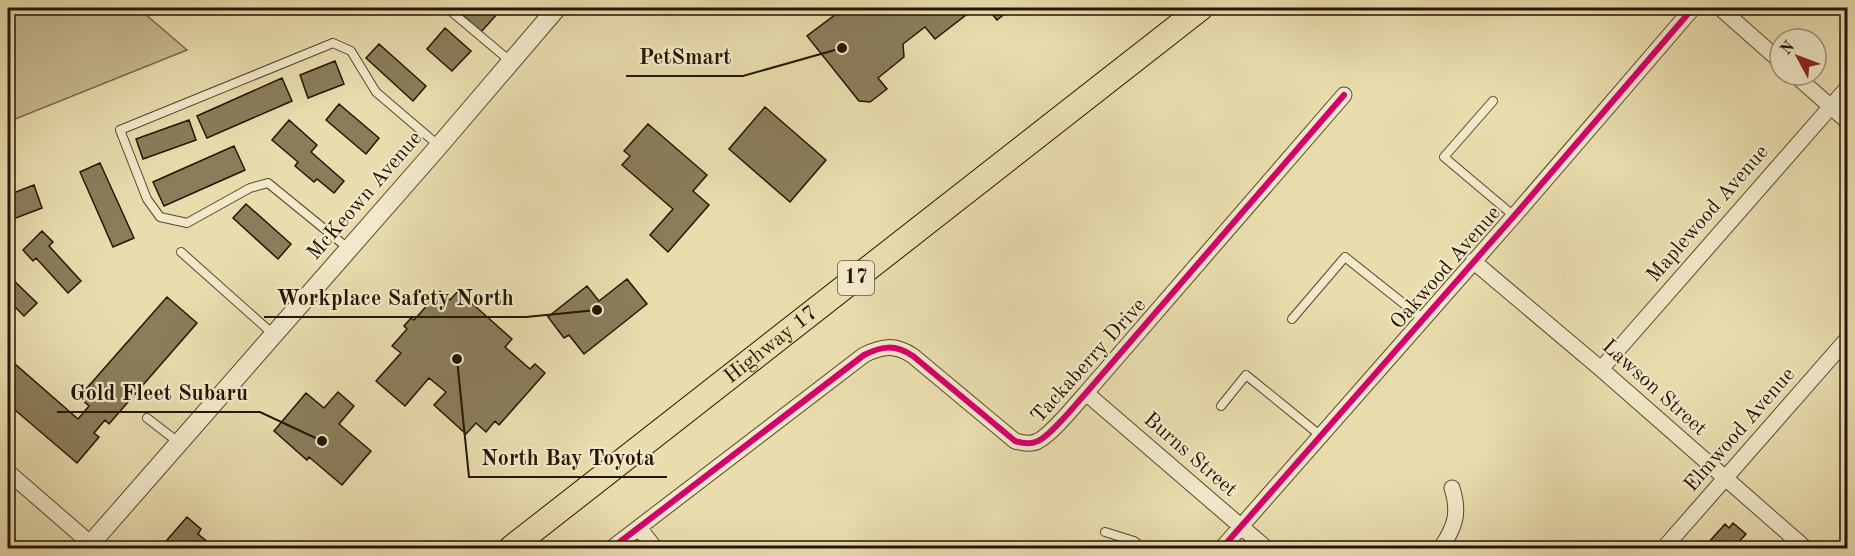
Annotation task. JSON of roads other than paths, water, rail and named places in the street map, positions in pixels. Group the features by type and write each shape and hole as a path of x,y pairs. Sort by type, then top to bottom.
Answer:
{"highway":[{"name":"Highway 17","path":"511,549 1201,8"}],"street":[{"name":"Oakwood Avenue","path":"1222,549 1693,8"},
{"path":"1720,8 1768,51"},
{"name":"McKeown Avenue","path":"89,546 439,146 511,62 549,10"},
{"path":"1809,87 1848,122"},
{"name":"Maplewood Avenue","path":"1601,369 1848,87"},
{"name":"Tackaberry Drive","path":"612,549 864,355 883,347 892,346 913,356 1015,441 1027,444 1037,442 1086,393 1344,95"},
{"name":"Lawson Street","path":"1473,261 1601,369 1805,549"},
{"name":"Elmwood Avenue","path":"1664,549 1848,338"},
{"name":"Burns Street","path":"1086,393 1266,549"},
{"path":"8,472 89,546"},
{"path":"1441,549 1453,526 1456,514 1457,504 1452,488"},
{"path":"639,528 655,549"}],"lane":[{"path":"447,8 511,62"},
{"path":"349,249 268,183 250,188 187,223 160,217 147,199 120,130 333,43 351,51 376,92 439,146"},
{"path":"1493,101 1444,157 1514,216"},
{"path":"181,252 273,334"},
{"path":"1292,319 1345,257 1423,319"},
{"path":"1221,406 1246,375 1321,436"},
{"path":"147,418 179,443"},
{"path":"1105,532 1134,541 1143,549"}],"place":[{"name":"PetSmart","path":"842,48"},
{"name":"Workplace Safety North","path":"597,310"},
{"name":"North Bay Toyota","path":"457,359"},
{"name":"Gold Fleet Subaru","path":"322,441"}]}
